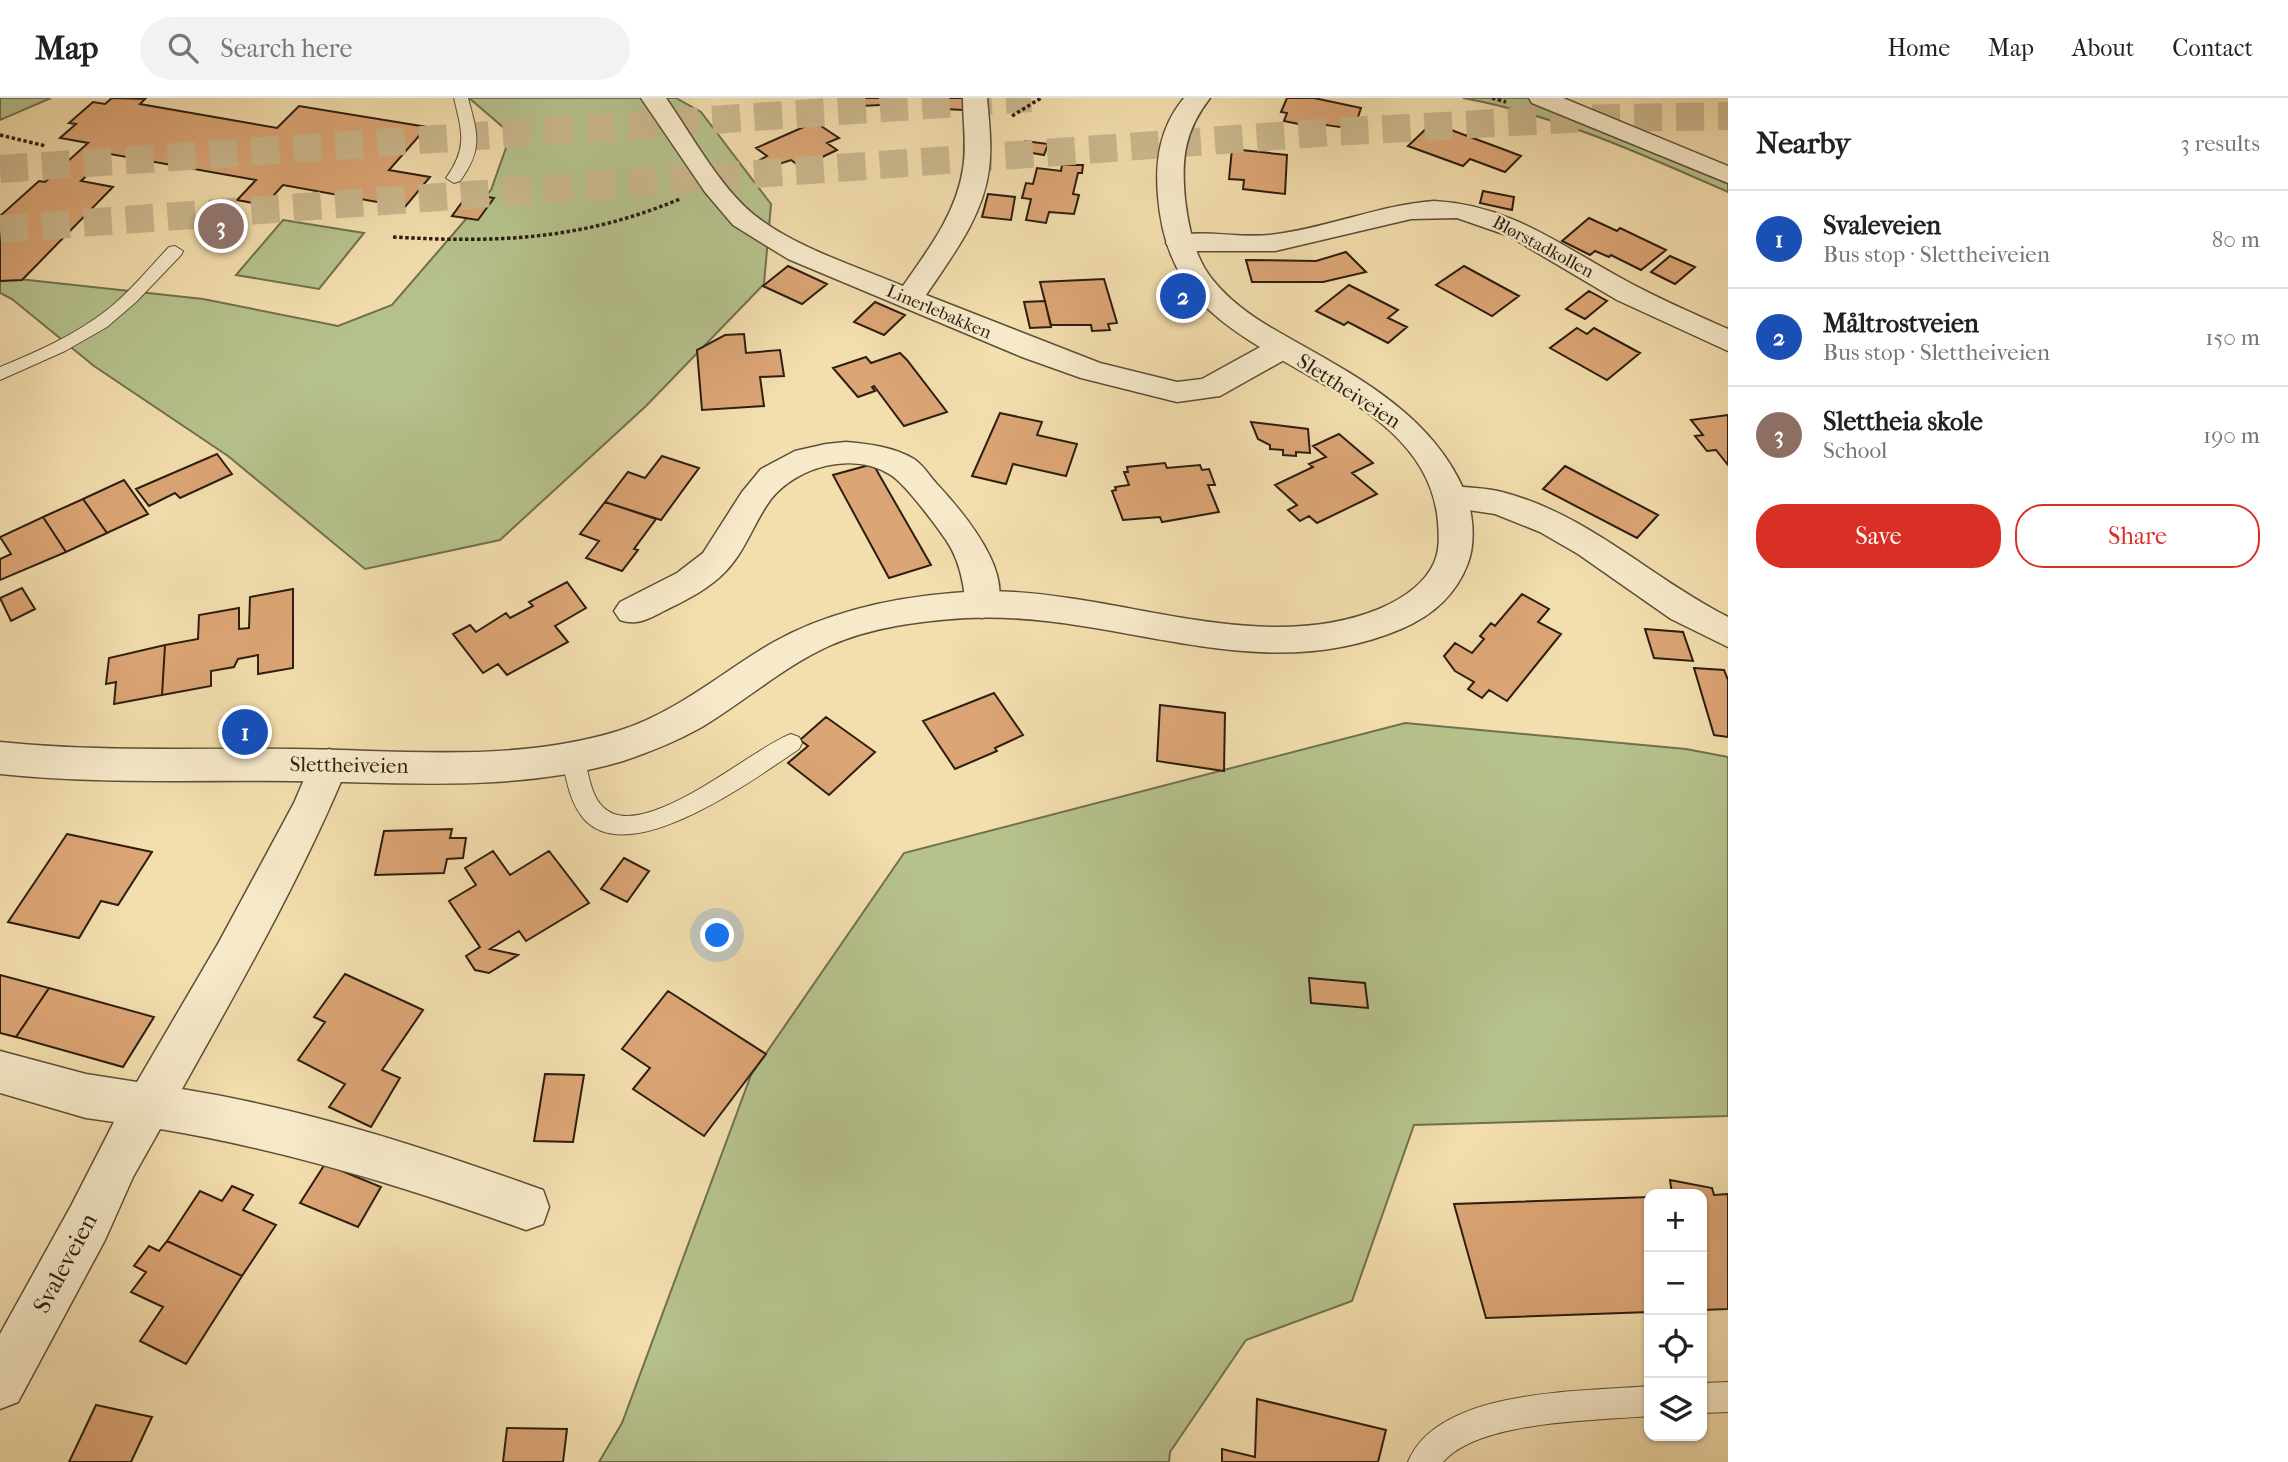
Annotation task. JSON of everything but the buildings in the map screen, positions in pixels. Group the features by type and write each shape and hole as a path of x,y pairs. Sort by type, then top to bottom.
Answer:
{"street":[{"name":"Linerlebakken","path":"653,98 714,186 743,219 797,253 1033,351 1103,374 1177,392 1209,389 1282,348"},
{"path":"909,299 960,222 976,172 978,128 975,98"},
{"name":"Slettheiveien","path":"0,758 50,764 118,767 450,766 573,759 599,753 663,730 819,635 899,612 982,605 1026,606 1220,636 1324,639 1360,631 1394,619 1424,601 1446,575 1455,551 1457,526 1454,498 1439,465 1399,421 1223,309 1203,287 1180,243 1171,185 1171,160 1180,121 1198,98"},
{"path":"1541,98 1728,175"},
{"path":"1579,98 1653,142"},
{"name":"Blørstadkollen","path":"1180,243 1197,241 1232,245 1274,244 1403,212 1457,210 1487,217 1513,228 1612,285 1728,341"},
{"path":"632,611 707,570 726,547 760,490 772,478 790,466 814,457 842,454 865,456 904,468 965,537 979,575 982,605"},
{"path":"1454,498 1499,503 1552,524 1590,545 1682,610 1728,633"},
{"name":"Svaleveien","path":"0,1384 88,1223 117,1161 240,943 311,808 329,765"},
{"path":"0,1072 86,1096 206,1115 329,1144 416,1168 526,1207"}],"lane":[{"path":"454,178 463,167 472,147 461,98"},
{"path":"0,374 55,351 89,332 117,311 175,251"},
{"path":"573,759 578,785 589,808 606,822 629,825 658,820 695,802 791,743"},
{"path":"1707,1398 1728,1397"},
{"path":"1423,1462 1441,1441 1459,1429 1524,1412 1644,1401"}],"path":[{"path":"0,135 46,146"},
{"path":"393,237 464,240 561,236 647,215 714,186"}],"green space":[{"path":"0,98 51,98 0,120"},
{"path":"469,98 676,98 701,112 771,204 764,284 646,406 500,540 365,569 228,456 94,366 12,299 0,293 0,281 19,279 203,299 338,326 392,305 491,190 511,134"},
{"path":"1463,98 1559,98 1728,174 1728,192 1565,125 1498,105"},
{"path":"283,220 364,233 319,289 236,275"},
{"path":"1405,723 1686,749 1728,757 1728,1116 1414,1125 1352,1301 1246,1340 1170,1452 1169,1462 599,1462 622,1423 751,1075 904,853"}],"tunnel":[{"path":"0,169 1031,98"},
{"path":"0,229 1332,132 1568,119 1728,116"}],"place":[{"name":"Slettheia skole","path":"221,226"},
{"name":"Måltrostveien","path":"1183,296"},
{"name":"Svaleveien","path":"245,732"}]}
